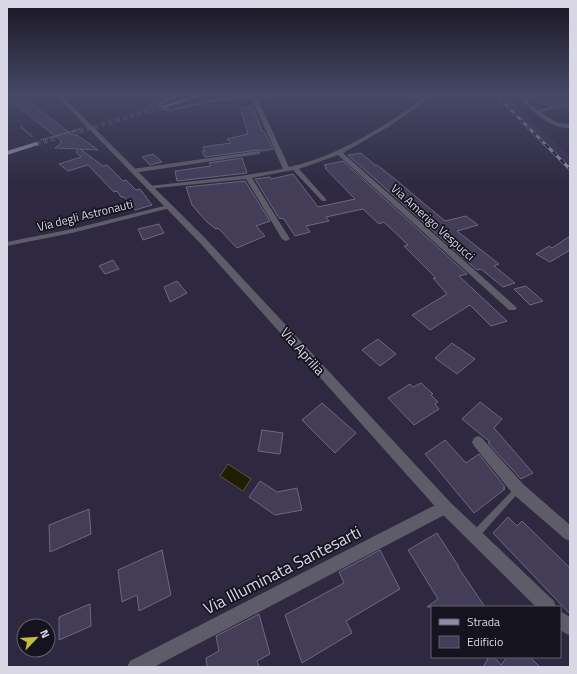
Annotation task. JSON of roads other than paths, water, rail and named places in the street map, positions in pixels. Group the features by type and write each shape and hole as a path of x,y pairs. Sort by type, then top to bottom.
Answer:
{"main road":[{"path":"7,153 37,142"}],"street":[{"name":"Via Aprilia","path":"87,125 203,242 446,507 547,606"},
{"path":"267,125 287,170"},
{"path":"150,188 248,177 295,168 338,152 378,133 389,125"},
{"path":"559,125 563,127 570,126"},
{"name":"Via Amerigo Vespucci","path":"338,152 512,308"},
{"path":"133,171 258,153"},
{"path":"295,168 324,200"},
{"path":"248,177 286,239"},
{"name":"Via degli Astronauti","path":"7,244 72,231 168,207"},
{"path":"478,442 518,489 570,534"},
{"name":"Via Illuminata Santesarti","path":"136,667 446,507"},
{"path":"561,620 570,628"}],"lane":[{"path":"475,536 518,489"}],"tunnel":[{"path":"36,144 98,125"}],"railway":[{"path":"526,125 570,169"}]}
